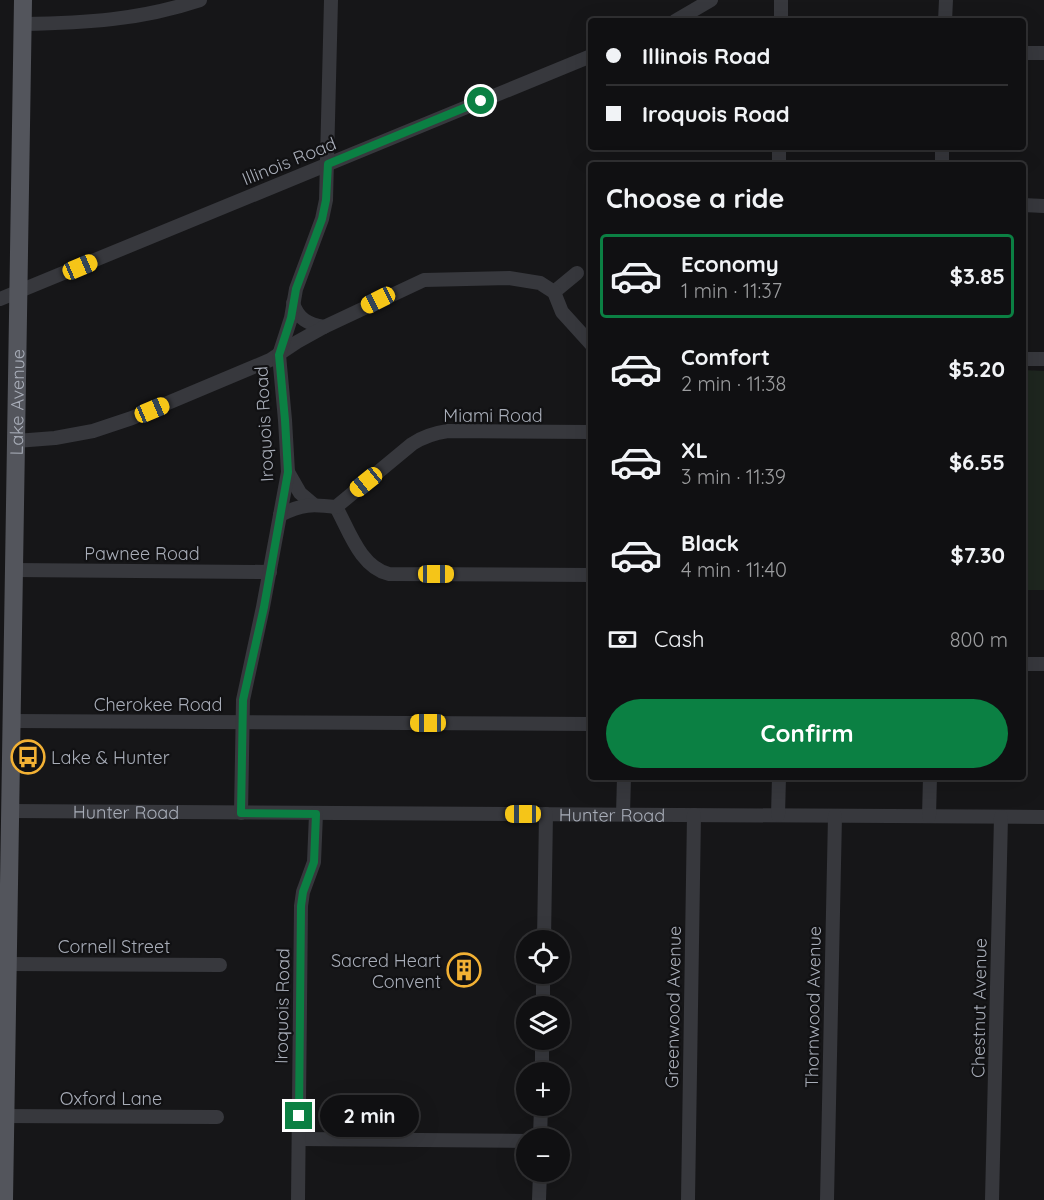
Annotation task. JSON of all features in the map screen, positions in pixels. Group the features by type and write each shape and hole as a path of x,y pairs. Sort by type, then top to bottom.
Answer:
{"main road":[{"name":"Lake Avenue","path":"4,1200 2,1116 8,964 5,811 13,721 23,0"}],"street":[{"path":"23,24 119,20 200,0"},
{"name":"Iroquois Road","path":"241,813 241,722 244,690 270,572 288,472 279,355 305,262 322,219 327,192 331,0"},
{"path":"680,18 711,0"},
{"path":"781,0 781,18"},
{"path":"945,18 946,0"},
{"path":"1026,52 1044,53"},
{"name":"Illinois Road","path":"0,300 588,57"},
{"path":"1026,206 1044,206"},
{"path":"554,292 577,273"},
{"path":"16,441 55,438 93,431 132,418 270,360 324,327 415,282 424,280 518,279 540,283 554,292 562,312 588,341"},
{"path":"293,303 300,318 314,326 324,327"},
{"path":"1026,359 1044,359"},
{"name":"Miami Road","path":"336,507 423,436 448,431 588,432"},
{"path":"288,472 300,493 313,504"},
{"path":"280,515 303,505 336,507 370,565 378,571 389,574 588,575"},
{"name":"Pawnee Road","path":"14,570 270,572"},
{"path":"1026,664 1044,664"},
{"name":"Cherokee Road","path":"13,721 588,724"},
{"path":"623,814 624,780"},
{"path":"778,815 779,780"},
{"path":"929,816 930,780"},
{"name":"Hunter Road","path":"5,811 1044,817"},
{"name":"Iroquois Road","path":"298,1200 301,906 303,892 314,862 316,814"},
{"path":"544,930 546,814"},
{"name":"Greenwood Avenue","path":"688,1200 694,815"},
{"name":"Thornwood Avenue","path":"827,1200 835,816"},
{"name":"Chestnut Avenue","path":"993,1200 1001,817"},
{"name":"Cornell Street","path":"8,964 220,965"},
{"name":"Oxford Lane","path":"2,1116 217,1117"},
{"path":"299,1139 516,1141"},
{"path":"539,1200 540,1182"}],"shaded area":[{"path":"1026,370 1044,371 1044,590 1026,590"}],"place":[{"name":"Lake & Hunter","path":"28,757"},
{"name":"Sacred Heart Convent","path":"464,970"}],"route":[{"path":"299,1116 301,906 303,892 314,862 316,814 241,813 243,700 264,607 288,472 279,355 291,318 296,289 322,219 328,183 328,164 481,101"}]}
